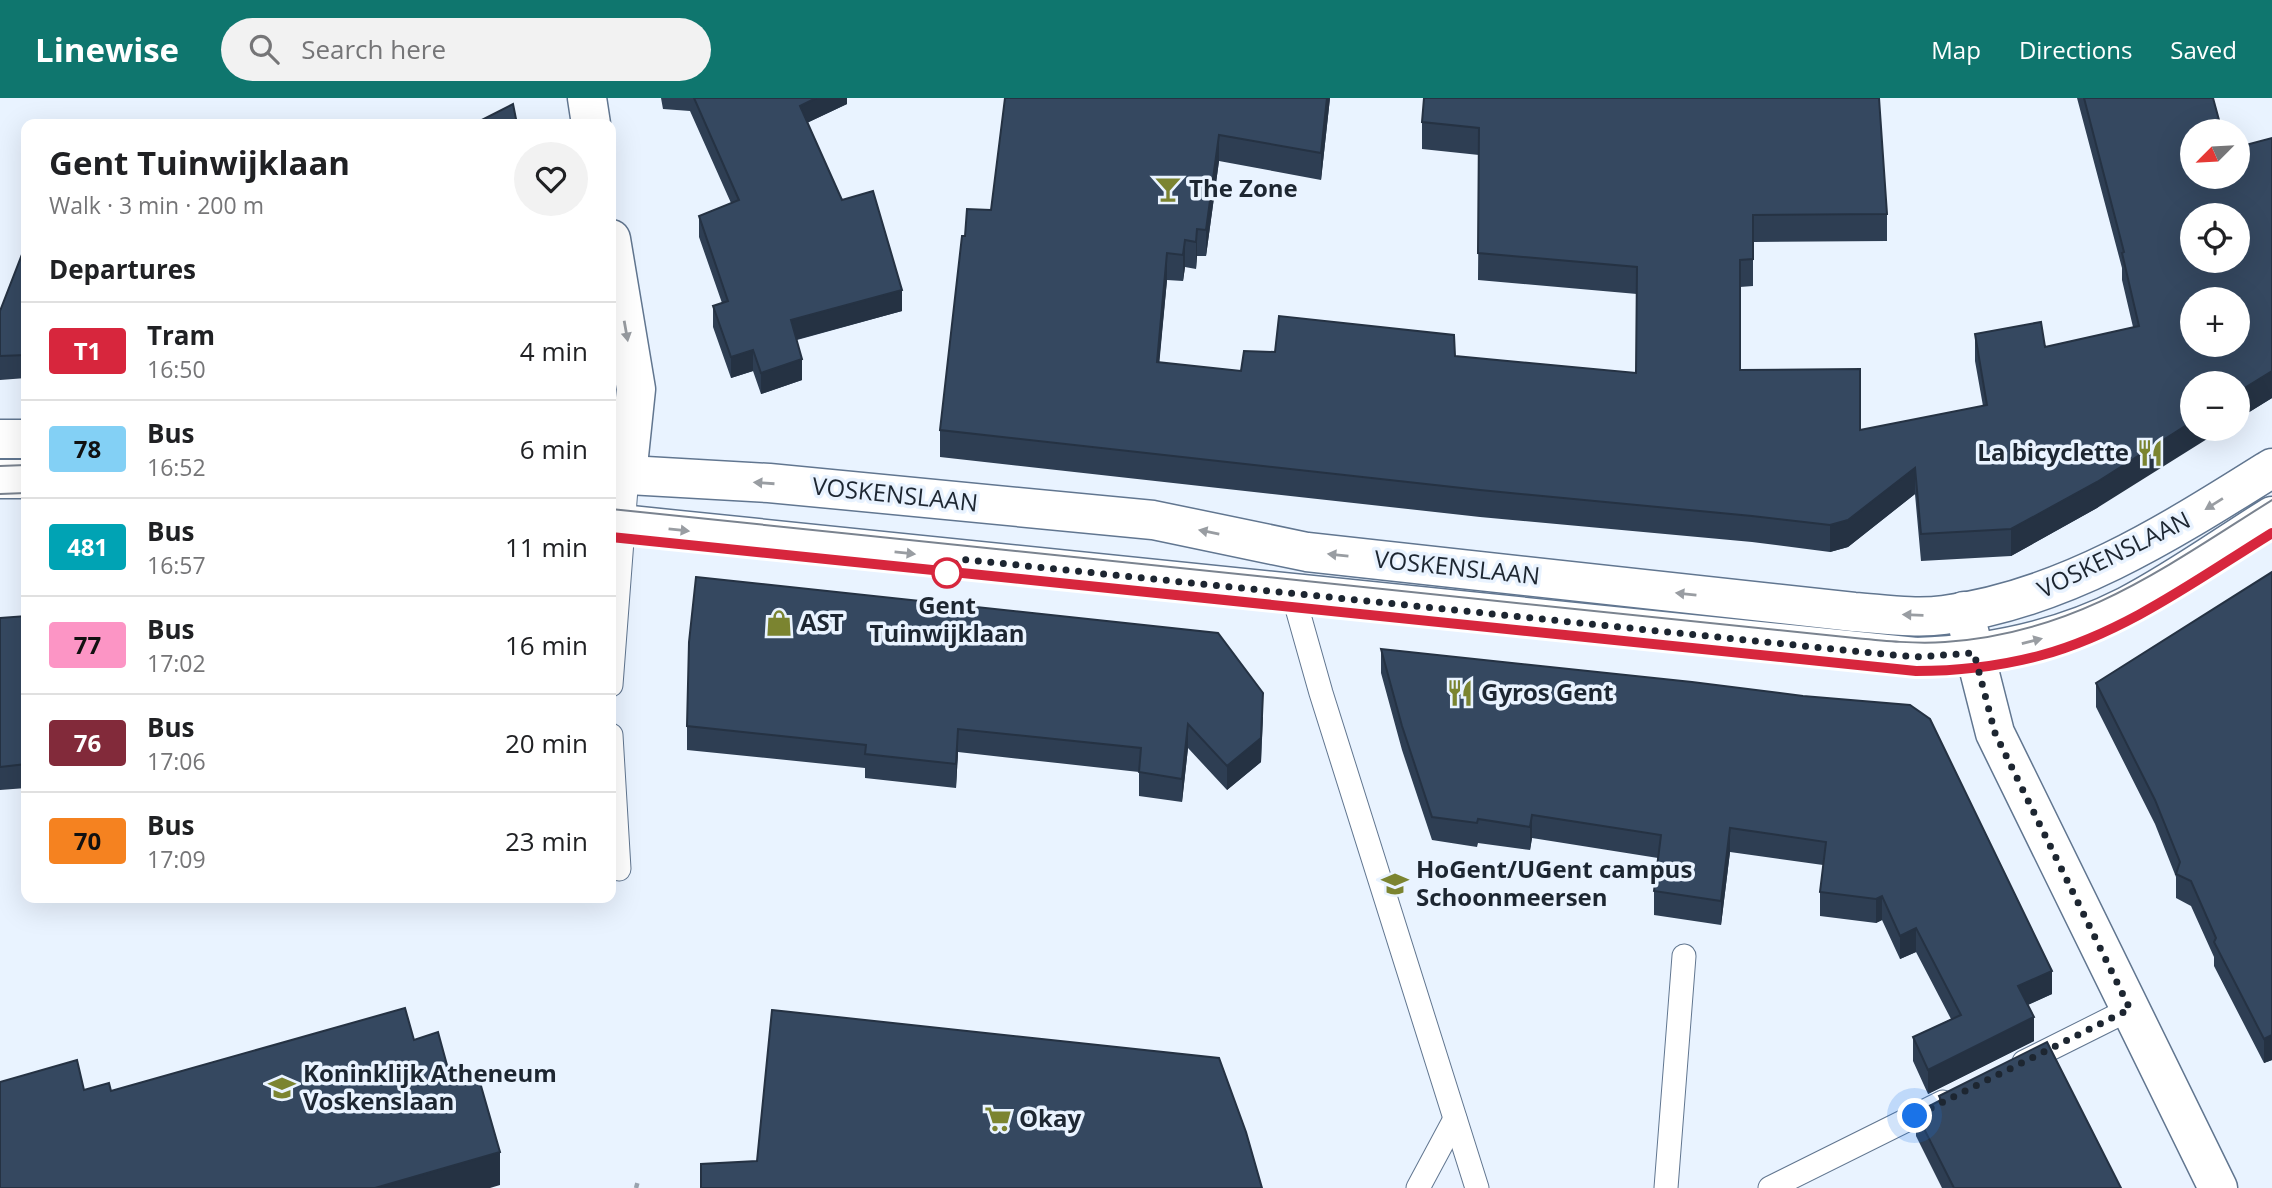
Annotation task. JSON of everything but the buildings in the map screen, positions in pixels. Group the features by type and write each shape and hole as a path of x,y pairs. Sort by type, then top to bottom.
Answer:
{"street":[{"path":"587,98 590,119"},
{"path":"616,269 636,389 619,474"},
{"path":"0,439 21,439"},
{"name":"VOSKENSLAAN","path":"619,474 769,483 1153,520 1307,552 1854,612 1919,616 1964,611 2038,594 2086,573 2200,513 2272,468"},
{"path":"0,479 21,479"},
{"name":"VOSKENSLAAN","path":"616,524 1916,657 1974,653 2054,636 2098,619 2128,605 2272,516"},
{"path":"1964,611 1995,733 2218,1188"}],"lane":[{"path":"616,524 619,474"},
{"path":"1293,594 1321,693 1477,1188"},
{"path":"616,819 619,869"},
{"path":"1666,1188 1684,956"},
{"path":"2006,1070 2130,1009"},
{"path":"1770,1188 1799,1182 1957,1095"},
{"path":"1418,1188 1455,1119"}],"path":[{"path":"636,1188 638,1181"}],"tram line":[{"path":"0,466 21,465"},
{"path":"0,494 21,493"},
{"path":"616,510 1922,643 1993,636 2037,626 2078,611 2156,572 2272,500"},
{"path":"616,538 1916,671 1995,665 2027,659 2073,645 2103,633 2161,602 2272,533"},
{"name":"T1","path":"616,538 1810,662 1943,671 2008,663 2043,655 2080,642 2134,618 2272,533"}],"place":[{"name":"The Zone","path":"1168,189"},
{"name":"La bicyclette","path":"2150,453"},
{"name":"Gent Tuinwijklaan","path":"947,573"},
{"name":"AST","path":"779,623"},
{"name":"Gyros Gent","path":"1460,693"},
{"name":"HoGent/UGent campus Schoonmeersen","path":"1395,884"},
{"name":"Koninklijk Atheneum Voskenslaan","path":"282,1088"},
{"name":"Okay","path":"998,1119"}],"route":[{"path":"947,573 959,559 1872,653 1916,657 1974,653 1995,733 2130,1009 1915,1116"}]}
